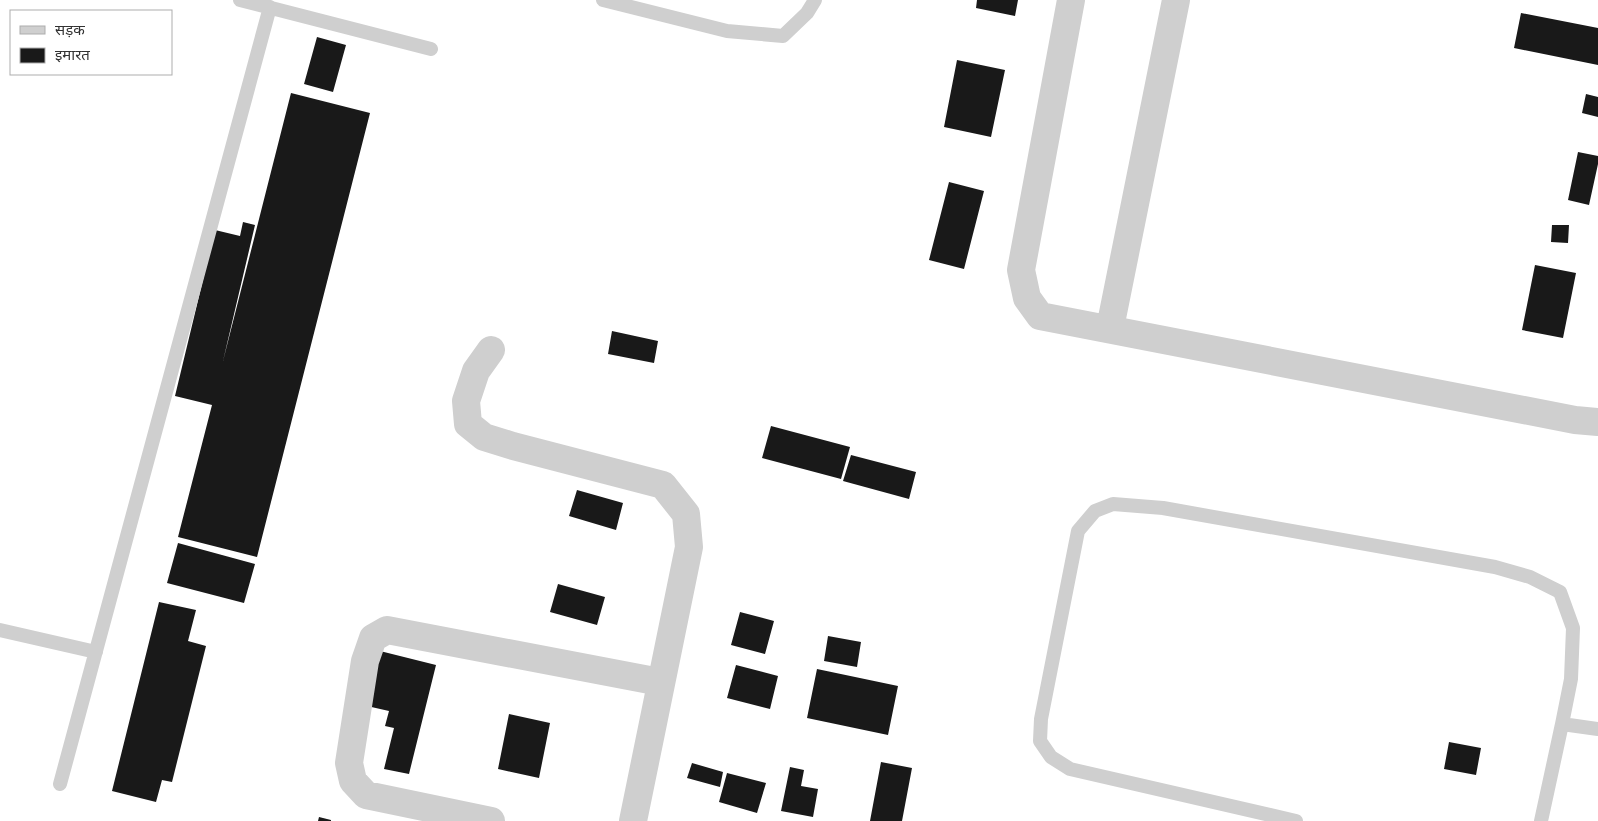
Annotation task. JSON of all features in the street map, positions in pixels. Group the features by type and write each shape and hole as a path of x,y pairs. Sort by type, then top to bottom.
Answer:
{"street":[{"path":"1071,0 1021,270 1026,298 1040,316 1110,328 1575,420 1598,422"},
{"path":"1110,328 1176,0"},
{"path":"491,350 476,371 466,401 468,424 484,437 663,485 686,514 689,547 633,821"},
{"path":"491,821 366,795 353,781 349,763 365,661 373,638 387,630 660,682"}],"lane":[{"path":"240,0 431,49"},
{"path":"603,0 727,31 783,36 807,13 814,0"},
{"path":"60,784 270,7"},
{"path":"1296,821 1070,769 1051,757 1040,741 1041,719 1078,531 1095,511 1113,504 1163,508 1495,567 1530,577 1560,592 1573,628 1571,679 1541,821"},
{"path":"0,630 96,652"},
{"path":"1562,724 1598,729"}],"building":[{"path":"977,0 1018,0 1015,16 976,8"},
{"path":"1521,13 1598,28 1598,65 1514,48"},
{"path":"317,37 346,45 333,92 304,84"},
{"path":"957,60 1005,70 991,137 944,127"},
{"path":"291,93 370,113 257,557 178,537 212,405 175,396 215,230 240,236 243,222 255,225 223,361"},
{"path":"1586,94 1598,97 1598,117 1582,113"},
{"path":"1578,152 1598,156 1589,205 1568,200"},
{"path":"949,182 984,191 964,269 929,260"},
{"path":"1552,225 1569,225 1568,243 1551,242"},
{"path":"1535,265 1576,273 1563,338 1522,330"},
{"path":"612,331 658,341 654,363 608,354"},
{"path":"771,426 850,447 841,479 762,458"},
{"path":"851,455 916,472 909,499 843,481"},
{"path":"577,490 623,503 616,530 569,516"},
{"path":"178,543 255,564 244,603 167,583"},
{"path":"558,584 605,597 597,625 550,612"},
{"path":"159,602 196,610 188,641 206,646 172,782 162,780 156,802 112,791"},
{"path":"740,612 774,621 765,654 731,645"},
{"path":"828,636 861,642 857,667 824,661"},
{"path":"380,651 436,665 409,774 384,769 394,728 385,726 389,711 367,706"},
{"path":"736,665 778,676 770,709 727,698"},
{"path":"817,669 898,686 888,735 807,718"},
{"path":"509,714 550,723 539,778 498,769"},
{"path":"1449,742 1481,748 1476,775 1444,769"},
{"path":"881,762 912,768 902,821 870,821"},
{"path":"692,763 723,772 720,787 687,778"},
{"path":"790,767 804,770 801,786 818,789 813,817 781,811"},
{"path":"727,773 766,783 757,813 719,802"},
{"path":"319,817 331,820 331,821 318,821"}]}
